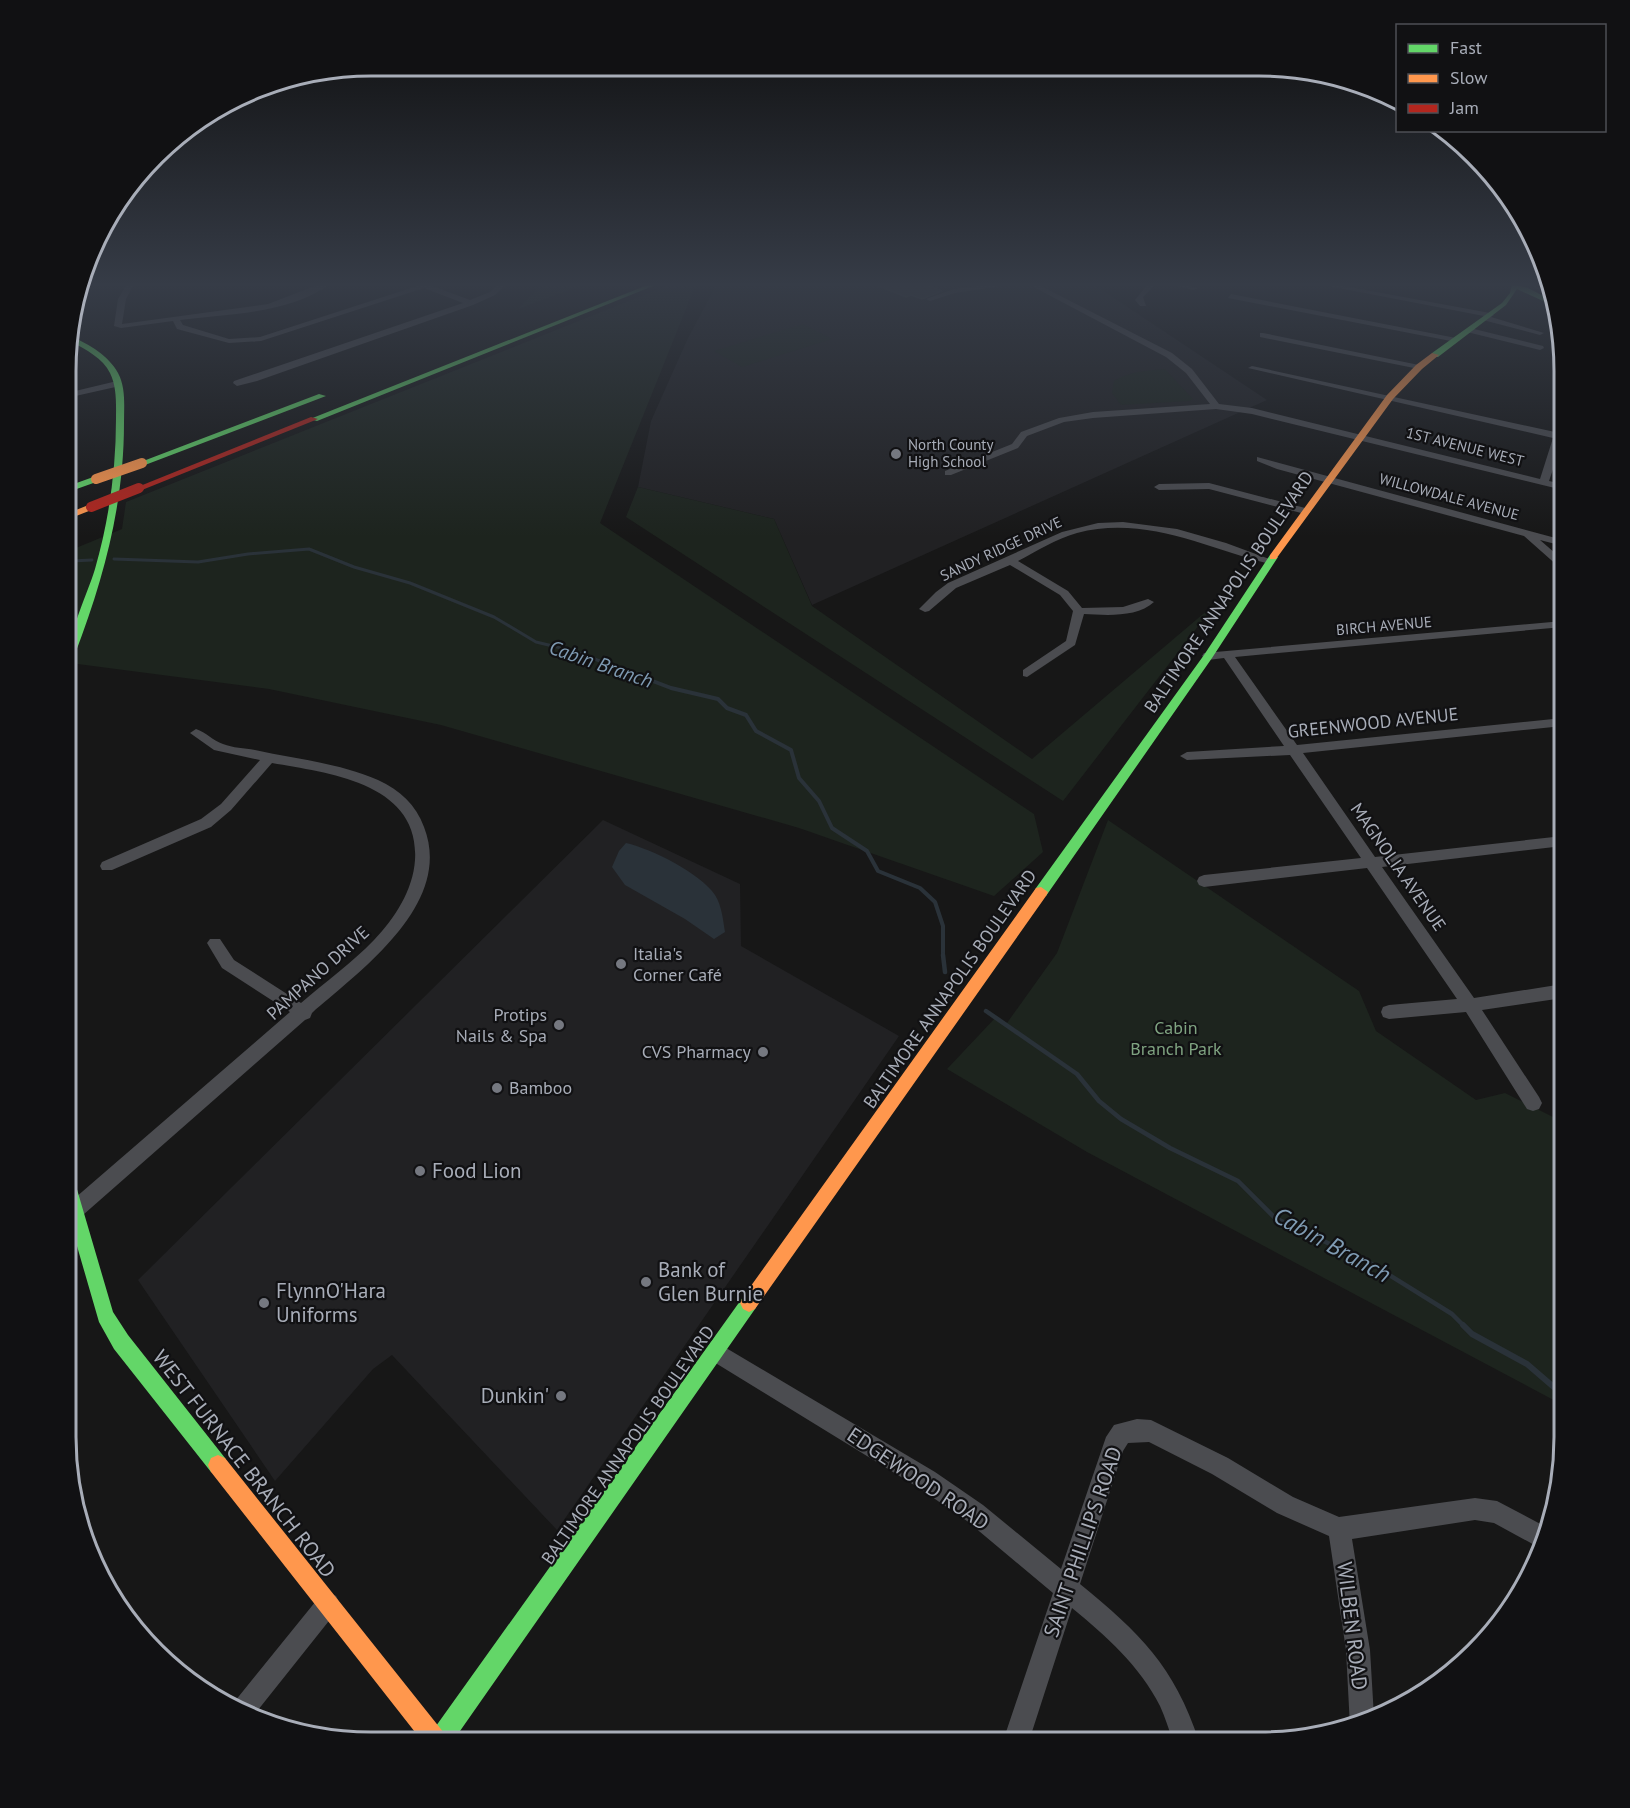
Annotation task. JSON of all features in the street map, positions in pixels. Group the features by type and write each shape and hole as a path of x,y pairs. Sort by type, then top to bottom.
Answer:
{"main road":[{"path":"76,639 88,610 108,540 120,460 122,429 117,384 115,375 109,368"},
{"path":"76,513 442,368"},
{"name":"BALTIMORE ANNAPOLIS BOULEVARD","path":"443,1732 716,1352 1208,656 1270,561 1327,480 1390,397 1418,368"},
{"path":"76,487 95,483 142,466 332,393"},
{"path":"76,493 95,483"},
{"name":"WEST FURNACE BRANCH ROAD","path":"76,1229 105,1316 121,1342 430,1732"}],"street":[{"path":"237,383 285,368"},
{"path":"1186,368 1216,406"},
{"path":"1254,368 1554,434"},
{"path":"76,394 117,384"},
{"name":"1ST AVENUE WEST","path":"948,473 1015,446 1024,434 1062,420 1093,415 1216,406 1252,411 1554,485"},
{"path":"1544,482 1554,455"},
{"name":"WILLOWDALE AVENUE","path":"1260,459 1280,467 1554,540"},
{"path":"1159,487 1209,486 1305,511"},
{"name":"SANDY RIDGE DRIVE","path":"925,609 945,590 1049,539 1077,530 1109,525 1137,525 1170,530 1270,561"},
{"path":"1525,532 1554,557"},
{"path":"1010,560 1064,593 1079,611"},
{"path":"1079,611 1123,610 1140,607 1148,602"},
{"path":"1027,673 1071,643 1079,611"},
{"name":"BIRCH AVENUE","path":"1208,656 1554,625"},
{"name":"MAGNOLIA AVENUE","path":"1228,655 1470,1005 1533,1103"},
{"name":"GREENWOOD AVENUE","path":"1186,756 1294,750 1554,723"},
{"name":"PAMPANO DRIVE","path":"76,1210 381,944 411,904 421,880 425,856 419,823 402,800 376,783 356,776 216,746 196,733"},
{"path":"107,866 206,823 226,807 270,759"},
{"path":"1204,880 1554,843"},
{"path":"215,943 228,964 304,1013"},
{"path":"1389,1012 1470,1005 1554,992"},
{"name":"EDGEWOOD ROAD","path":"716,1352 927,1480 975,1513 1115,1628 1149,1666 1169,1698 1182,1732"},
{"name":"SAINT PHILLIPS ROAD","path":"1019,1732 1114,1445 1122,1434 1137,1430 1152,1431 1220,1466 1285,1504 1339,1529"},
{"path":"1339,1529 1475,1509 1497,1512 1537,1534"},
{"name":"WILBEN ROAD","path":"1339,1529 1357,1637 1362,1686 1361,1713"},
{"path":"247,1704 328,1604"}],"shaded area":[{"name":"North County High School","path":"674,368 1220,368 1267,400 812,605 774,519 638,487 651,421"},
{"path":"603,820 740,884 741,946 899,1036 557,1530 392,1355 373,1369 275,1481 138,1280"},
{"path":"626,843 675,863 698,878 715,895 722,913 725,932 714,939 685,919 625,885 612,867 619,851"}],"green space":[{"path":"460,368 662,368 600,523 1034,814 1043,852 994,896 799,828 441,725 269,689 76,664 76,548 122,529 126,502"},
{"path":"1165,369 1193,399 1121,405 1112,393 1114,381 1126,375"},
{"path":"638,487 774,519 812,606 1032,759 1216,603 1063,801 626,517"},
{"name":"Cabin Branch Park","path":"1108,820 1359,991 1376,1031 1476,1100 1505,1093 1554,1118 1554,1400 1087,1152 947,1069 996,1017 1007,1023 1057,953"}],"waterway":[{"name":"Cabin Branch","path":"114,559 198,562 248,554 309,549 354,567 410,583 494,617 536,642 574,651 628,672"},
{"name":"Cabin Branch","path":"76,561 92,560"},
{"name":"Cabin Branch","path":"624,670 671,688 718,699 727,708 746,715 756,731 791,750 799,778 819,801 832,828 867,851 878,871 920,888 935,902 943,926 943,955"},
{"name":"Cabin Branch","path":"943,955 945,972"},
{"name":"Cabin Branch","path":"986,1011 1077,1074 1099,1101 1121,1119 1170,1148 1238,1181 1275,1218 1370,1263 1452,1314 1472,1334 1527,1364 1554,1387"}],"traffic: fast":[{"path":"76,638 100,568 118,480 120,401 119,389 112,368"},
{"path":"314,419 442,368"},
{"path":"142,463 322,396"},
{"path":"76,486 96,479"},
{"path":"1041,892 1208,656 1273,557"},
{"path":"76,1214 105,1316 121,1342 218,1465"},
{"path":"445,1732 749,1303"}],"traffic: slow":[{"path":"1273,557 1390,397 1418,368"},
{"path":"96,479 142,463"},
{"path":"76,513 91,507"},
{"path":"749,1303 1041,892"},
{"path":"218,1465 429,1732"}],"traffic: jam":[{"path":"139,488 314,419"},
{"path":"91,507 139,488"}],"place":[{"name":"North County High School","path":"896,454"},
{"name":"Italia's Corner Café","path":"621,964"},
{"name":"Protips Nails & Spa","path":"559,1025"},
{"name":"CVS Pharmacy","path":"763,1052"},
{"name":"Bamboo","path":"497,1088"},
{"name":"Food Lion","path":"420,1171"},
{"name":"Bank of Glen Burnie","path":"646,1282"},
{"name":"FlynnO'Hara Uniforms","path":"264,1303"},
{"name":"Dunkin'","path":"561,1396"}]}
